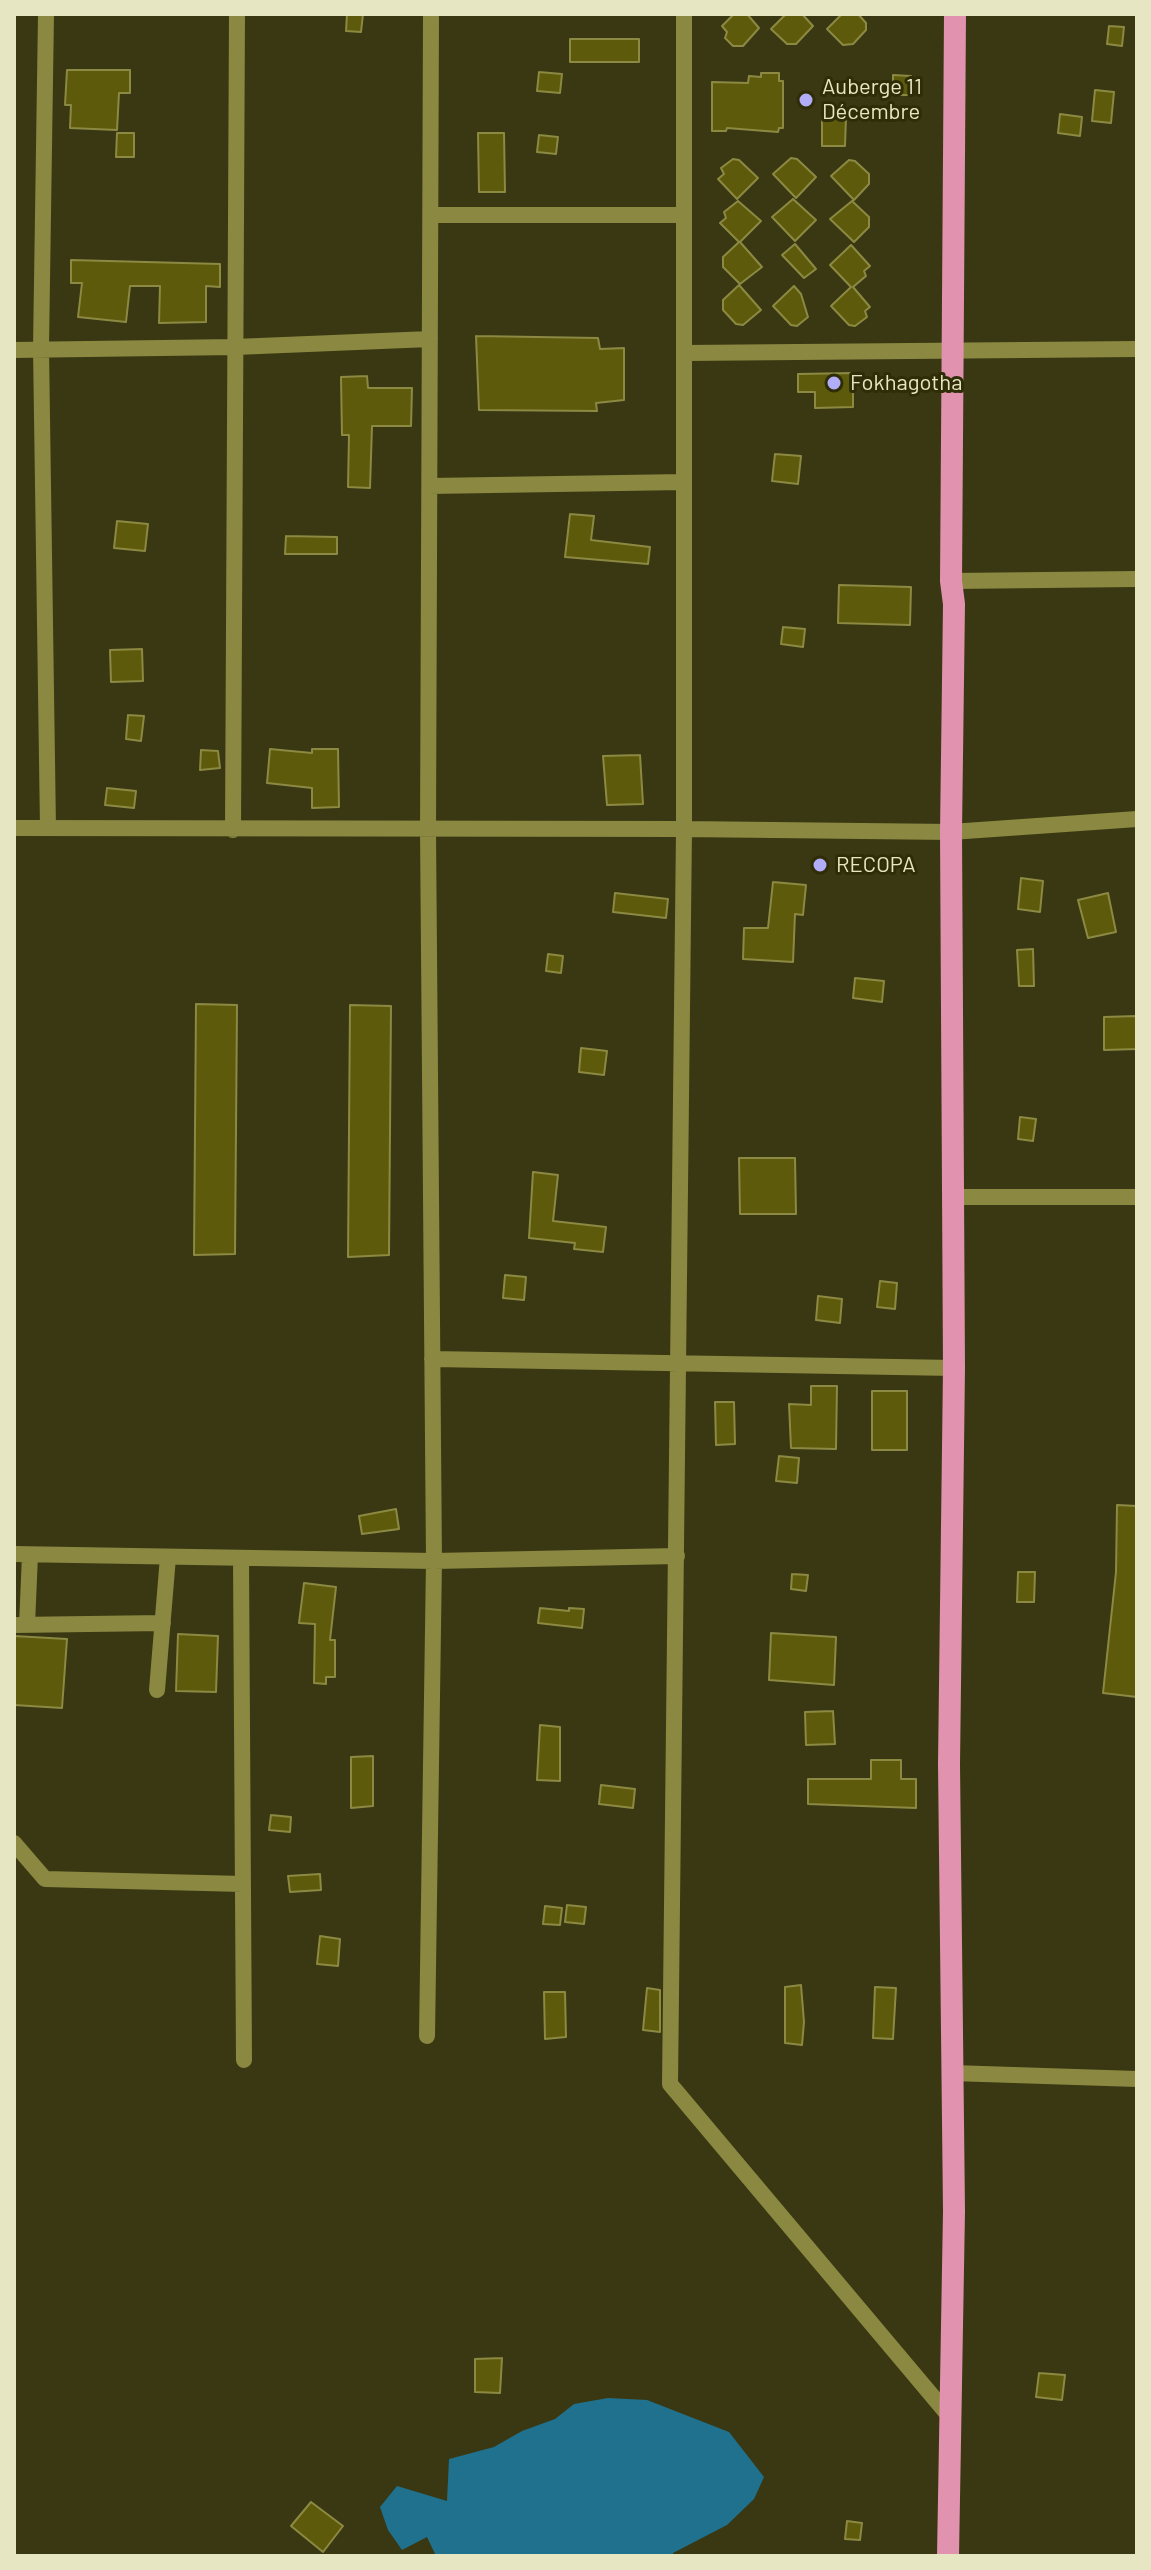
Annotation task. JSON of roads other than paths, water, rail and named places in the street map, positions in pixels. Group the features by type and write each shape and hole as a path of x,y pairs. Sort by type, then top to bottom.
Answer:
{"highway":[{"path":"948,2556 954,2211 949,1764 954,1368 951,832 954,604 951,581 955,14"}],"street":[{"path":"46,14 41,348 48,828"},
{"path":"233,830 237,14"},
{"path":"427,2036 434,1561 428,830 431,14"},
{"path":"684,14 684,829 670,2084 950,2417"},
{"path":"431,215 684,215"},
{"path":"14,350 235,347 430,339"},
{"path":"685,353 1137,349"},
{"path":"430,486 684,482"},
{"path":"951,581 1137,579"},
{"path":"14,828 951,832 1137,819"},
{"path":"954,1197 1137,1197"},
{"path":"432,1359 954,1368"},
{"path":"163,1623 21,1625 22,1555 434,1561 677,1556"},
{"path":"157,1690 168,1557"},
{"path":"241,1558 244,2060"},
{"path":"14,1843 45,1879 243,1884"},
{"path":"952,2073 1137,2079"}],"water":[{"path":"608,2398 647,2400 729,2432 764,2477 754,2499 727,2525 673,2553 673,2556 436,2556 427,2537 402,2550 388,2530 380,2507 397,2486 447,2501 449,2459 494,2447 522,2431 555,2419 574,2404"}],"place":[{"name":"Auberge 11 Décembre","path":"806,100"},
{"name":"Fokhagotha","path":"834,383"},
{"name":"RECOPA","path":"820,865"}]}
